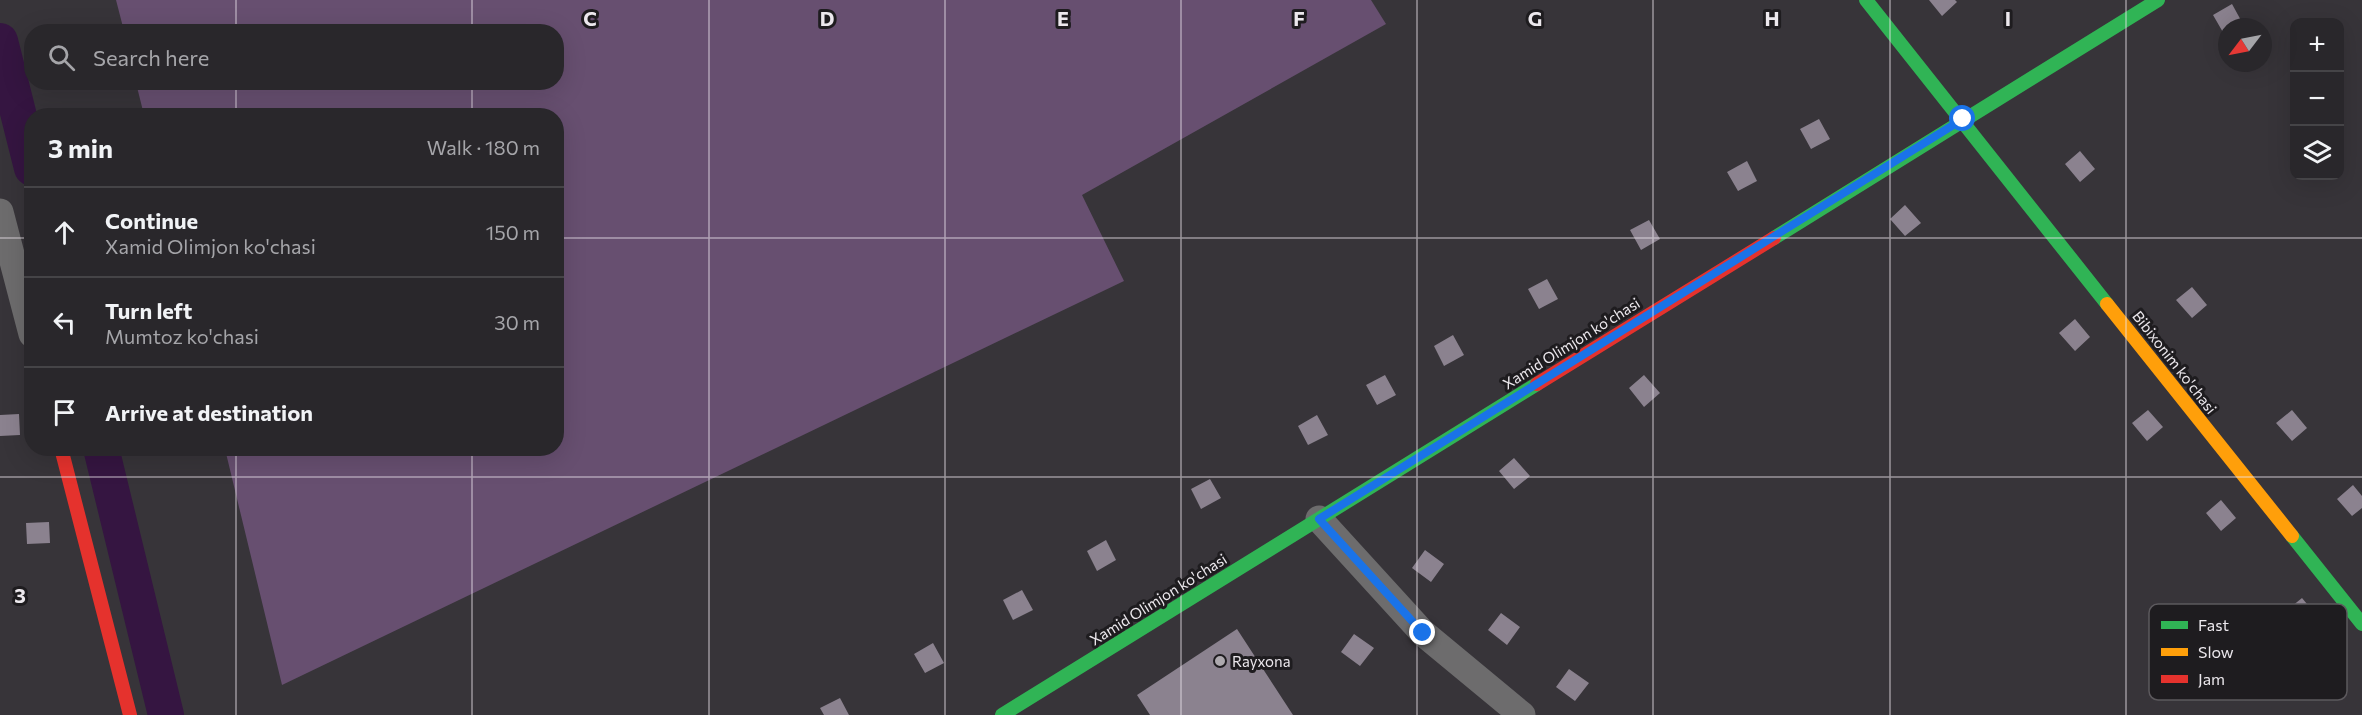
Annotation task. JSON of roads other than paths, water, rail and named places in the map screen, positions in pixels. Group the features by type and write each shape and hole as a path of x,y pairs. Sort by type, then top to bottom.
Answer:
{"street":[{"name":"Bibixonim ko'chasi","path":"1866,0 1963,119 2346,604"},
{"name":"Xamid Olimjon ko'chasi","path":"1002,715 2158,0"},
{"path":"0,212 24,304"},
{"path":"63,456 130,715"},
{"path":"1319,519 1423,633 1522,715"},
{"name":"Bibixonim ko'chasi","path":"2347,605 2362,624"}],"waterway":[{"path":"0,41 24,136"},
{"path":"103,456 166,715"}],"place":[{"name":"Rayxona","path":"1220,661"}]}
